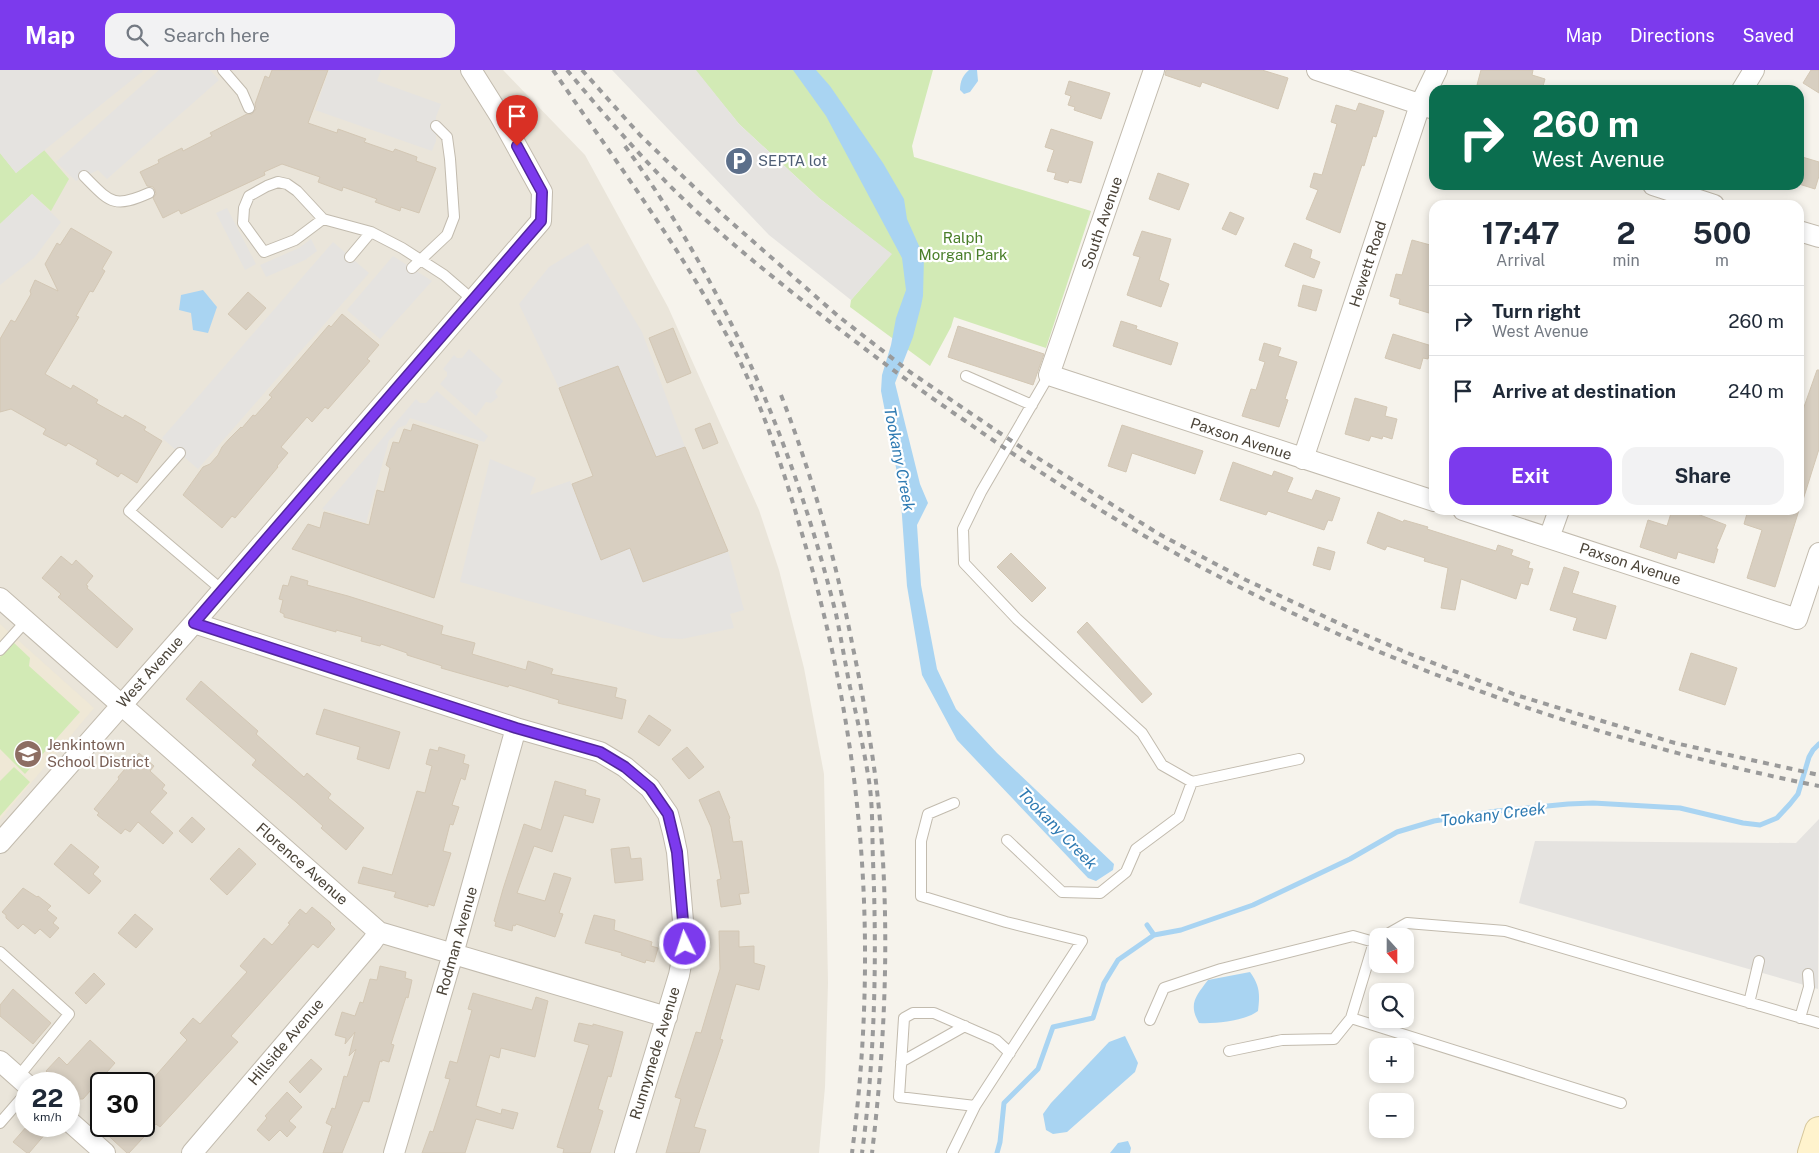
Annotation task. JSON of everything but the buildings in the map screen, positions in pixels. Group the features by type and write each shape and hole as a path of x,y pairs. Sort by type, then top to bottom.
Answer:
{"street":[{"name":"West Avenue","path":"0,843 194,623 541,221 542,192 500,116 471,70"},
{"name":"South Avenue","path":"1049,375 1154,70"},
{"path":"1317,70 1427,107"},
{"name":"Hewett Road","path":"1433,85 1437,70"},
{"path":"1745,85 1754,70"},
{"name":"Hewett Road","path":"1303,459 1427,107"},
{"path":"1675,194 1696,200"},
{"path":"1804,233 1819,238"},
{"name":"Paxson Avenue","path":"1049,375 1429,499"},
{"name":"Paxson Avenue","path":"1478,515 1796,619 1819,553"},
{"path":"1549,538 1557,515"},
{"name":"Florence Avenue","path":"0,598 380,932 667,1017"},
{"name":"Runnymede Avenue","path":"194,623 516,728 600,752 625,767 650,788 668,814 677,852 685,944 679,975 667,1017 625,1153"},
{"name":"Rodman Avenue","path":"394,1153 453,954 516,728"},
{"name":"Hillside Avenue","path":"192,1153 380,932"},
{"path":"0,1061 15,1075"},
{"path":"80,1131 105,1153"},
{"path":"1812,1153 1819,1131"}],"lane":[{"path":"223,70 242,92 249,108"},
{"path":"412,268 447,235 454,217 447,137 436,126"},
{"path":"84,176 106,199 121,203 149,193"},
{"path":"323,219 294,240 264,252 243,224 244,208 248,196 278,182 287,184 297,191 323,219 371,232 402,248 444,275 473,300"},
{"path":"350,257 371,232"},
{"path":"1049,375 963,529 964,563 1017,619 1142,733 1162,765 1192,782 1299,759"},
{"path":"966,376 1032,405"},
{"path":"180,453 129,512 222,590"},
{"path":"0,650 26,621"},
{"path":"1007,840 1062,892 1100,893 1126,872 1136,849 1179,817 1192,782"},
{"path":"952,1153 975,1106 1082,941 1006,922 921,896 921,842 928,814 954,803"},
{"path":"1398,928 1407,923 1505,932 1819,1023"},
{"path":"1150,1020 1164,988 1220,969 1353,936 1369,939"},
{"path":"0,952 69,1014 32,1072"},
{"path":"1748,1003 1759,961"},
{"path":"1229,1052 1282,1040 1334,1039 1352,1018 1369,963"},
{"path":"1800,1018 1809,987 1808,974"},
{"path":"975,1106 899,1097 904,1018 913,1013 934,1013 996,1040 1010,1053"},
{"path":"1352,1018 1622,1103"},
{"path":"901,1062 965,1026"},
{"path":"0,1123 15,1099"}],"shaded area":[{"path":"0,70 503,70 585,155 668,307 759,510 779,570 804,668 824,774 828,983 825,1087 819,1153 0,1153"},
{"path":"0,70 143,71 16,173 0,153"},
{"path":"159,70 210,70 219,80 107,179 98,170 76,181 56,162"},
{"path":"329,70 381,70 377,81 441,104 436,117 436,141 432,151 315,110"},
{"name":"SEPTA lot","path":"612,70 696,70 739,124 819,198 892,254 851,300 769,235"},
{"path":"32,194 61,222 35,257 0,285 0,224"},
{"path":"227,208 256,264 245,270 216,213"},
{"path":"311,239 317,251 305,260 266,277 260,265 299,248"},
{"path":"333,242 369,273 198,469 162,438"},
{"path":"588,243 642,332 685,447 656,457 618,366 559,388 519,304 549,267"},
{"path":"393,256 432,281 380,339 347,310"},
{"path":"469,349 503,381 495,392 498,397 491,403 486,402 476,416 440,384 447,376 447,372 443,369 454,355 457,358 462,358"},
{"path":"437,391 488,436 484,442 410,418 406,425 398,428 394,436 389,440 366,523 322,509 416,399 420,403 426,403"},
{"path":"490,459 536,478 530,495 570,481 602,559 630,548 644,582 728,551 744,610 730,614 734,628 682,639 663,638 460,582"},
{"name":"Jenkintown School District","path":"0,624 94,708 0,820"},
{"path":"1819,819 1818,989 1519,903 1535,841 1796,843"}],"green space":[{"name":"Ralph Morgan Park","path":"695,70 933,70 912,146 914,157 1091,211 1046,348 954,317 951,327 930,366 850,307 851,300 891,254 819,198 739,124"},
{"path":"44,150 69,179 51,211 32,194 0,224 0,153 16,173"},
{"name":"Jenkintown School District","path":"13,642 30,658 29,666 80,712 25,774 0,749 0,657"},
{"path":"14,767 30,782 0,816 0,781"}],"water":[{"path":"793,70 816,70 830,86 883,163 904,199 907,219 924,257 921,306 913,337 895,383 920,484 928,503 917,525 921,585 937,669 956,709 997,753 1114,864 1113,870 1096,881 1088,878 957,740 922,675 907,586 900,488 881,391 882,375 891,345 896,318 906,290 902,258 826,116"},
{"path":"969,70 977,70 978,81 970,92 964,94 960,90 964,76"},
{"path":"203,290 217,307 208,333 193,330 191,313 179,310 181,295"},
{"path":"1250,972 1258,990 1258,1011 1238,1019 1199,1023 1194,1011 1195,1000 1208,980"},
{"path":"1125,1036 1138,1063 1135,1072 1067,1132 1053,1134 1046,1130 1043,1114 1051,1103 1109,1042"},
{"path":"1128,1141 1131,1148 1130,1153 1110,1153 1118,1143"}],"waterway":[{"name":"Tookany Creek","path":"1147,925 1154,935 1181,930 1253,905 1350,859 1397,832 1434,821 1497,811 1593,803 1680,808 1743,823 1760,825 1777,818 1798,794 1809,757 1819,744"},
{"path":"997,1153 1004,1103 1038,1069 1053,1027 1093,1018 1104,983 1118,960 1154,935"}],"railway":[{"path":"553,70 649,208 695,280 736,353 764,417 800,527 839,682 852,760 860,837 864,915 865,994 852,1153"},
{"path":"567,70 643,158 685,201 782,284 839,329 942,405 1056,482 1150,539 1229,582 1309,621 1391,657 1474,689 1559,718 1645,744 1732,767 1819,786"},
{"path":"582,70 640,135 723,215 838,316 910,372 1025,450 1159,534 1246,580 1347,627 1410,654 1516,695 1675,743 1819,775"},
{"path":"625,146 661,199 695,255 725,311 753,370 800,490 836,614 865,757 872,811 875,934 874,1007 870,1081 862,1153"},
{"path":"781,395 813,488 831,551 859,679 875,774 883,869 885,964 881,1058 872,1153"}],"place":[{"name":"SEPTA lot","path":"739,161"},
{"name":"Jenkintown School District","path":"28,754"}],"route":[{"path":"517,146 542,192 541,221 194,623 516,728 600,752 625,767 650,788 668,814 677,852 685,944"}]}
